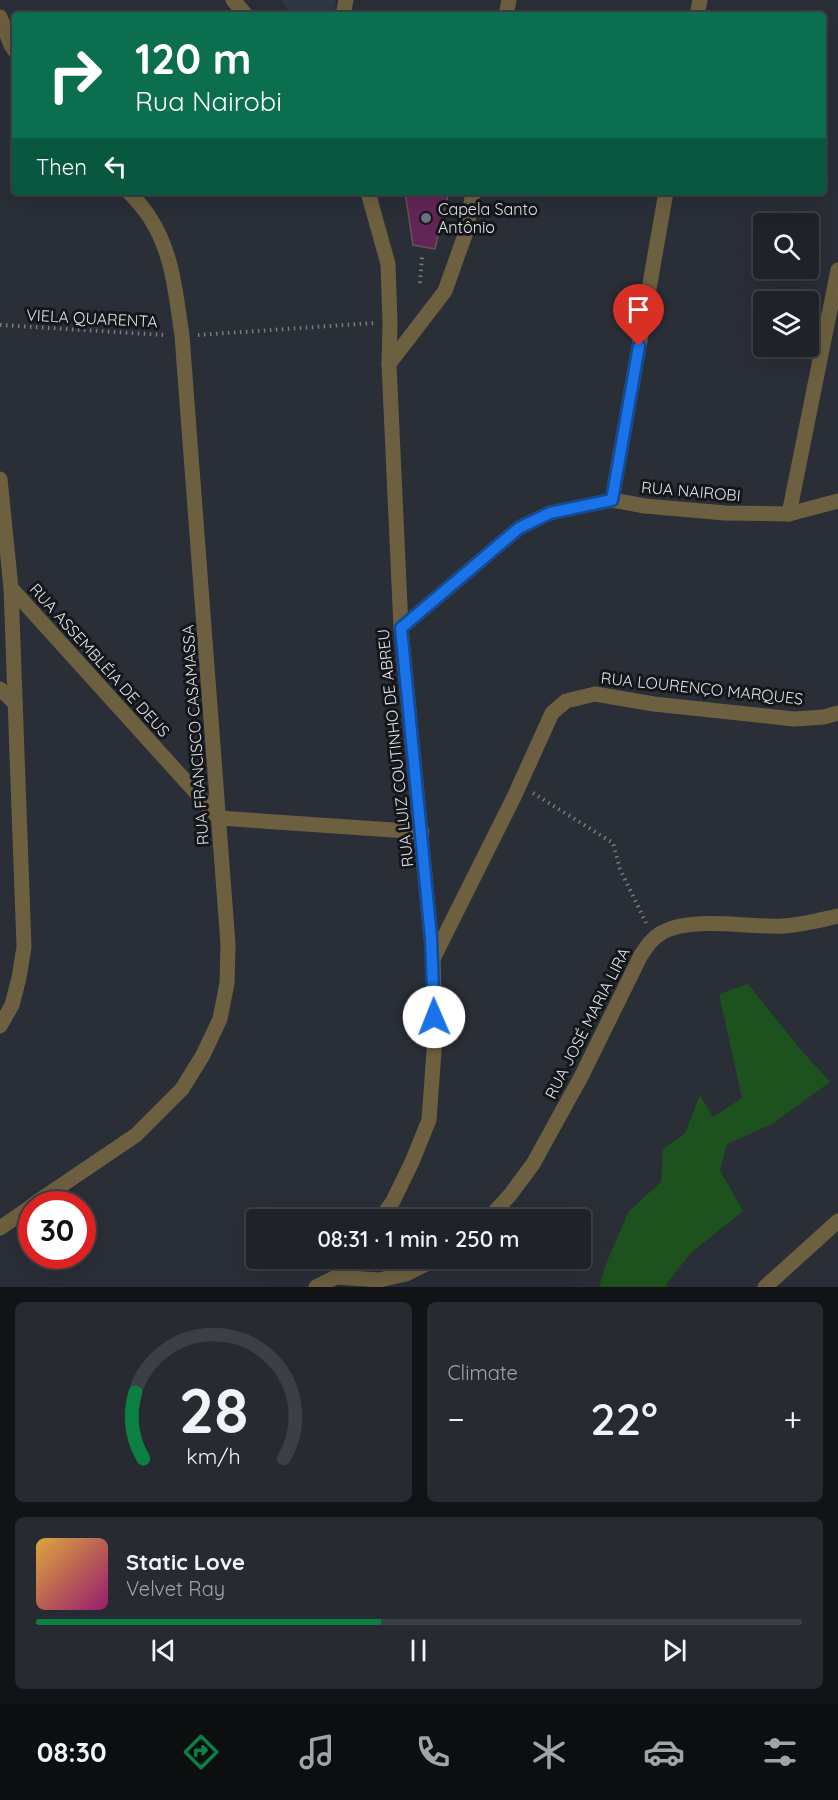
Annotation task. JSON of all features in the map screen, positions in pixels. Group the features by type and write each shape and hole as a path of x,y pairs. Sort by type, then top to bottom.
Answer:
{"street":[{"path":"233,0 243,12"},
{"path":"0,17 12,46"},
{"name":"RUA FRANCISCO CASAMASSA","path":"54,1191 136,1135 182,1089 203,1055 220,1019 227,983 228,944 182,336 173,279 165,249 150,217 132,195"},
{"name":"RUA LUIZ COUTINHO DE ABREU","path":"369,195 388,264 389,364 401,628 433,959 435,1037 429,1120 412,1162 388,1209"},
{"path":"389,364 445,291 466,232 472,195"},
{"path":"612,500 665,195"},
{"path":"789,514 838,270"},
{"path":"0,479 11,588 24,947 12,1005 0,1026"},
{"name":"RUA NAIROBI","path":"401,628 519,528 550,513 612,500 645,506 725,513 789,514 838,501"},
{"name":"RUA ASSEMBLÉIA DE DEUS","path":"11,588 219,819"},
{"path":"0,689 15,703"},
{"name":"RUA LOURENÇO MARQUES","path":"433,959 552,713 566,701 595,694 654,704 794,719 824,717 838,712"},
{"path":"219,819 422,832"},
{"name":"RUA JOSÉ MARIA LIRA","path":"497,1209 533,1164 582,1077 641,955 653,939 664,931 679,926 702,924 783,926 838,916"},
{"name":"RUA FRANCISCO CASAMASSA","path":"0,1228 18,1215"},
{"path":"765,1287 838,1221"},
{"path":"316,1287 336,1277 342,1269"},
{"path":"336,1277 379,1280 406,1274 416,1269"}],"path":[{"path":"420,283 422,257"},
{"name":"VIELA QUARENTA","path":"0,325 182,336 390,322"},
{"path":"519,784 613,843 620,869 653,939"}],"shaded area":[{"path":"281,0 336,0 334,12 289,12"}],"green space":[{"path":"748,984 830,1082 772,1124 727,1144 720,1170 743,1211 691,1253 666,1284 668,1287 599,1287 607,1261 629,1211 661,1182 663,1149 685,1133 700,1095 713,1117 742,1098 719,994"}],"building":[{"name":"Capela Santo Antônio","path":"405,195 448,195 435,249 413,245"}],"place":[{"name":"Capela Santo Antônio","path":"426,218"}],"route":[{"path":"434,1017 433,959 401,628 519,528 550,513 612,500 639,346"}]}
